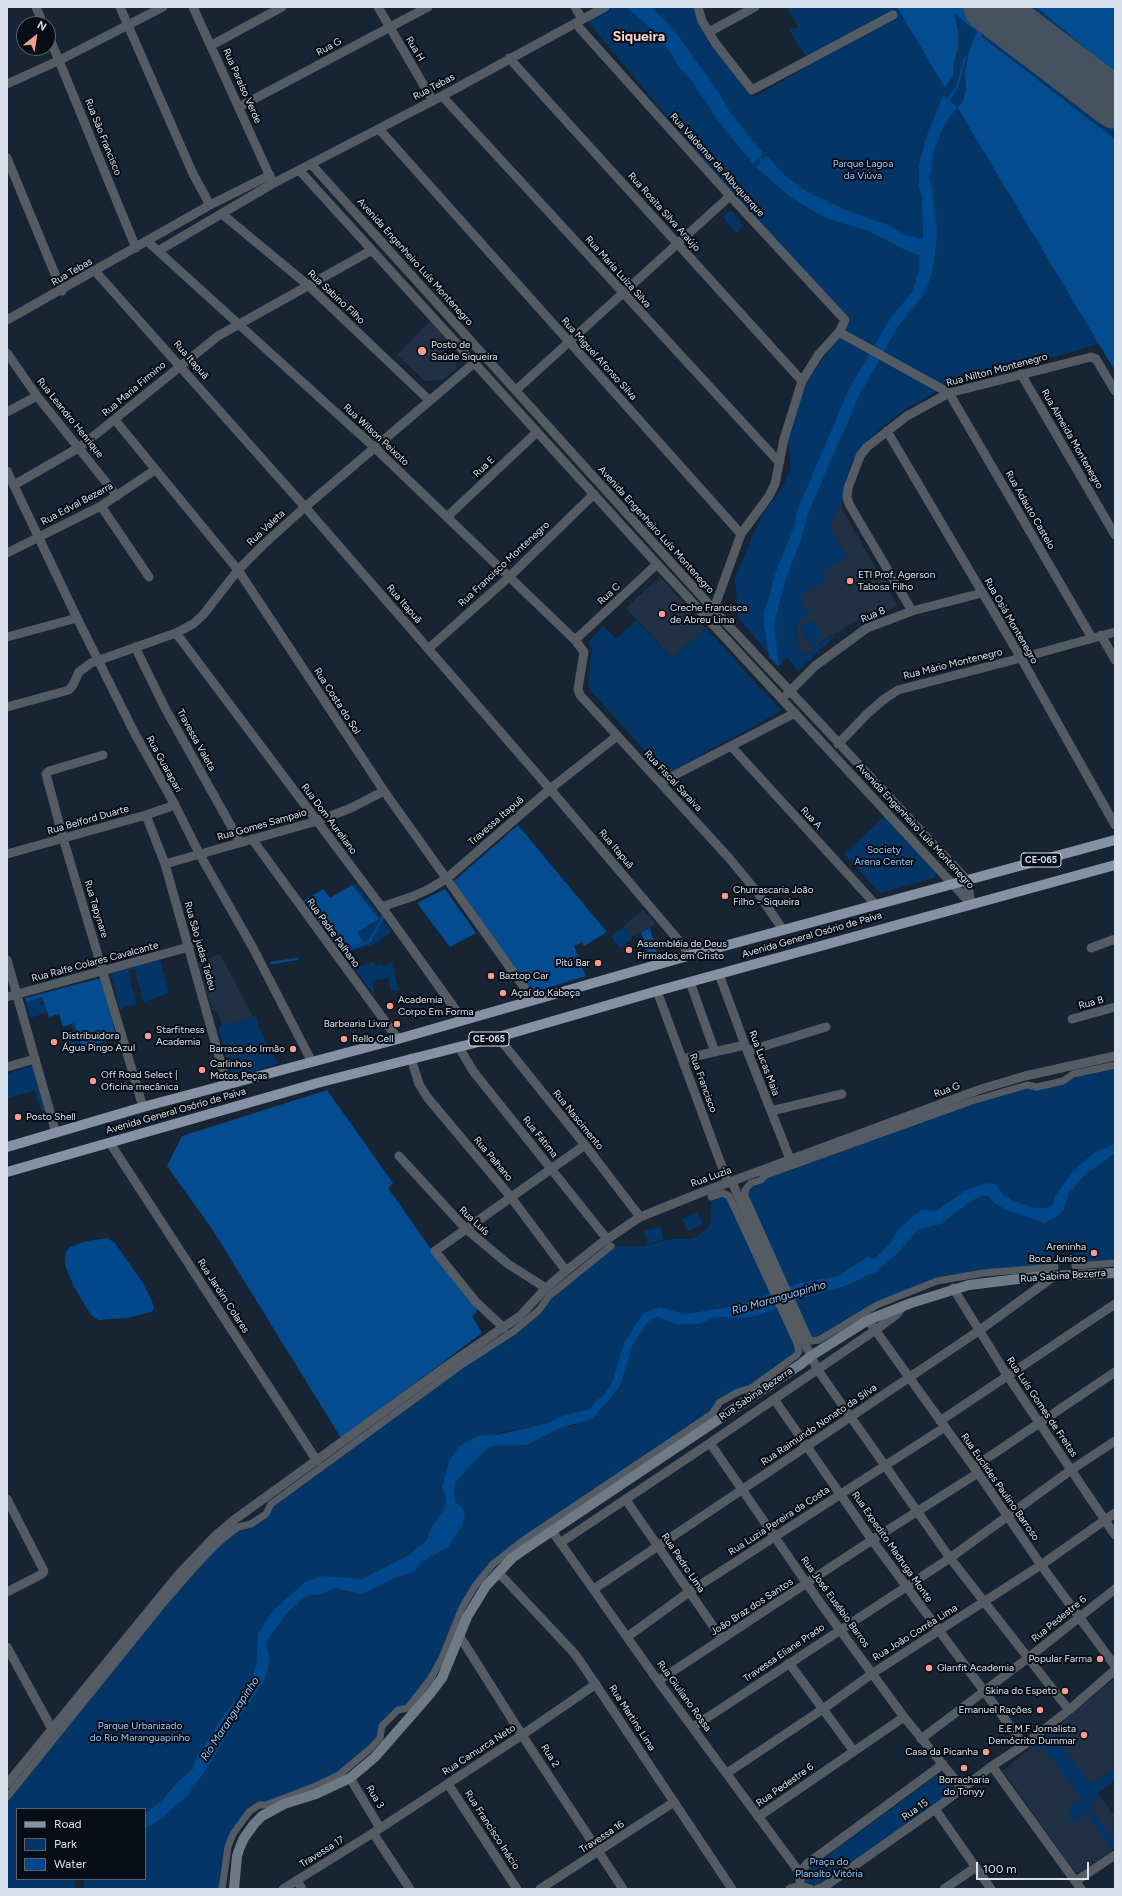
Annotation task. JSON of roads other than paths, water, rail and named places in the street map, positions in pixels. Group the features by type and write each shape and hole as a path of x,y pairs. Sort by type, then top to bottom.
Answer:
{"main road":[{"name":"Avenida General Osório de Paiva","path":"7,1147 143,1107 398,1039 691,955 1115,840"},
{"name":"Avenida General Osório de Paiva","path":"7,1172 321,1082 498,1037 657,991 1115,865"},
{"name":"Rua Sabina Bezerra","path":"234,1889 237,1856 249,1831 262,1816 284,1804 316,1794 350,1778 375,1757 430,1694 445,1671 459,1635 474,1604 498,1572 512,1558 802,1364 810,1356 868,1320 954,1288 1054,1272 1115,1273"}],"street":[{"path":"120,7 193,174 210,205"},
{"path":"7,84 60,60 127,24 163,7"},
{"name":"Rua Paraíso Verde","path":"193,7 212,45 270,175"},
{"path":"212,45 282,7"},
{"name":"Rua H","path":"378,7 433,101"},
{"name":"Rua G","path":"239,107 428,7"},
{"name":"Rua Valdemar de Albuquerque","path":"575,7 579,21 730,196 844,320 839,332"},
{"name":"Rua Tebas","path":"158,251 272,184 300,171 433,101 509,58 605,7"},
{"path":"698,7 702,21 708,32 752,90 893,15"},
{"path":"708,32 755,7"},
{"name":"Rua São Francisco","path":"56,51 136,248"},
{"name":"Rua Rosita Silva Araújo","path":"509,58 802,381"},
{"name":"Rua Maria Luiza Silva","path":"442,96 779,462"},
{"name":"Rua Miguel Afonso Silva","path":"379,129 741,534"},
{"path":"7,158 62,291"},
{"name":"Avenida Engenheiro Luís Montenegro","path":"311,164 714,610 967,880 971,904"},
{"name":"Avenida Engenheiro Luís Montenegro","path":"300,171 657,564 971,904"},
{"path":"270,175 272,184"},
{"name":"Rua Tebas","path":"7,320 62,291 210,205 270,175"},
{"path":"516,390 730,196"},
{"name":"Rua Sabino Filho","path":"222,214 309,286 430,401"},
{"path":"147,241 158,251"},
{"name":"Rua Maria Firmino","path":"14,485 80,447 115,420 206,344 239,323 309,286 372,250"},
{"name":"Rua Wilson Peixoto","path":"158,251 375,448 575,640"},
{"name":"Rua Itapuã","path":"95,271 181,365 305,507 550,789 691,955"},
{"path":"416,299 425,290"},
{"path":"710,621 741,534 769,496 775,484 779,462 802,381 819,354 839,332 950,393"},
{"name":"Rua Leandro Henrique","path":"7,352 37,396 80,447 117,496"},
{"name":"Rua Nilton Montenegro","path":"912,611 849,504 847,497 848,488 860,456 867,447 907,416 950,393 1094,357 1115,391"},
{"name":"Rua Valeta","path":"7,706 69,690 74,685 79,672 98,660 176,633 193,624 203,615 238,570 305,507 474,363"},
{"name":"Rua Almeida Montenegro","path":"1022,374 1115,535"},
{"name":"Rua Adauto Castelo","path":"950,393 1097,637 1115,660"},
{"path":"7,412 37,396"},
{"name":"Rua Costa do Sol","path":"115,420 238,570 384,791 533,1000"},
{"name":"Rua Osiá Montenegro","path":"886,431 1021,658 1115,825"},
{"name":"Rua E","path":"447,517 537,432"},
{"name":"Rua Edval Bezerra","path":"7,553 101,506 155,470"},
{"name":"Rua Guarapari","path":"7,471 77,618 135,734 175,805 200,855 254,948 312,1062"},
{"path":"582,481 591,474"},
{"name":"Rua Francisco Montenegro","path":"428,649 509,577 594,494"},
{"path":"101,506 150,577"},
{"name":"Rua C","path":"575,640 657,564"},
{"name":"Rua 8","path":"782,700 815,666 866,628 912,611 982,593"},
{"path":"7,637 77,618"},
{"name":"Rua Mário Montenegro","path":"838,744 868,713 898,690 1115,632"},
{"name":"Rua Dom Aureliano","path":"176,633 381,907 463,1020"},
{"name":"Rua Fiscal Saraiva","path":"575,640 584,652 579,692 617,736 661,782 758,893 783,930"},
{"name":"Travessa Valeta","path":"135,647 165,708 240,842"},
{"path":"661,782 795,713"},
{"name":"Travessa Itapuã","path":"381,907 414,896 446,879 550,789 617,736"},
{"name":"Rua A","path":"731,746 876,905"},
{"name":"Rua Tapynare","path":"103,755 47,772 63,838 143,1107"},
{"name":"Rua Gomes Sampaio","path":"164,864 316,821 351,808 384,791"},
{"name":"Rua Belford Duarte","path":"7,854 146,815 175,805"},
{"name":"Rua São judas Tadeu","path":"146,815 164,864 189,947 227,1085"},
{"name":"Rua Padre Palhano","path":"252,839 398,1039"},
{"path":"1091,948 1115,939"},
{"name":"Rua Ralfe Colares Cavalcante","path":"7,997 103,972 189,947"},
{"path":"7,960 56,1133"},
{"name":"Rua Lucas Maia","path":"719,974 790,1159"},
{"path":"690,982 715,1052"},
{"name":"Rua Francisco","path":"657,991 730,1182 817,1369"},
{"name":"Rua B","path":"1072,1019 1115,1007"},
{"path":"683,1059 715,1052 747,1048 826,1027"},
{"name":"Rua Nascimento","path":"498,1037 585,1144 640,1217"},
{"name":"Rua Fátima","path":"459,1047 472,1071 552,1168 609,1242"},
{"name":"Rua G","path":"790,1159 981,1089 1025,1076 1115,1056"},
{"name":"Rua Palhano","path":"411,1058 419,1084 427,1097 510,1196 566,1271"},
{"path":"7,1067 36,1059"},
{"path":"763,1254 745,1196 746,1187 761,1180 766,1175 972,1101 1027,1085 1037,1087 1063,1081 1073,1074 1115,1065"},
{"path":"771,1112 842,1094"},
{"name":"Rua Jardim Colares","path":"110,1143 317,1461"},
{"path":"504,1328 476,1302 435,1251 465,1228 585,1144"},
{"name":"Rua Luís","path":"399,1156 465,1228 508,1264 546,1288"},
{"name":"Rua Luzia","path":"640,1217 790,1159"},
{"path":"711,1198 723,1193 729,1196 763,1254"},
{"path":"7,1797 162,1605 219,1542 238,1527 252,1524 266,1514 271,1504 463,1364 514,1331 539,1310 549,1296 609,1242 640,1217"},
{"path":"7,1784 178,1575 202,1548 234,1520 452,1362 520,1316 546,1288 566,1271 609,1242"},
{"path":"1075,1266 1115,1263"},
{"path":"798,1329 809,1339 815,1341 819,1340 877,1305 937,1281 984,1273 1054,1272"},
{"name":"Rua Raimundo Nonato da Silva","path":"594,1589 744,1490 807,1445 980,1330 1054,1272"},
{"name":"Rua Luís Gomes de Freitas","path":"954,1288 1007,1375 1115,1536"},
{"name":"Rua Luzia Pereira da Costa","path":"627,1637 689,1592 885,1464 943,1424 1007,1375 1115,1304"},
{"path":"560,1543 626,1500 874,1331 896,1315 903,1306"},
{"name":"Rua Euclides Paulino Barroso","path":"868,1320 874,1331 976,1470 1041,1565 1115,1666"},
{"path":"222,1889 225,1858 228,1847 233,1834 245,1817 260,1805 266,1805 316,1786 338,1775 371,1748 380,1738 382,1726 398,1710 408,1708 431,1678 442,1658 462,1608 475,1586 493,1564 521,1542 712,1414 720,1402 738,1392 751,1388 796,1355 799,1351 798,1329"},
{"path":"817,1369 885,1464 916,1512 950,1558 1069,1710"},
{"name":"João Braz dos Santos","path":"658,1680 916,1512 976,1470 1039,1422 1115,1372"},
{"name":"Rua Expedito Madruga Monte","path":"774,1399 872,1540 1024,1745"},
{"name":"Travessa Eliane Prado","path":"693,1727 950,1558 1071,1470 1115,1441"},
{"name":"Rua José Eusébio Barros","path":"710,1443 744,1490 774,1537 807,1584 904,1717 962,1788"},
{"name":"Rua Pedro Lima","path":"626,1500 722,1639"},
{"path":"7,1592 44,1572 8,1502"},
{"name":"Rua João Corrêa Lima","path":"727,1773 823,1709 873,1673 939,1632 1041,1565 1115,1513"},
{"name":"Rua Giuliano Rossa","path":"552,1531 658,1680 800,1873"},
{"name":"Rua Martins Lima","path":"498,1572 574,1653 732,1889"},
{"name":"Rua Pedestre 6","path":"921,1738 984,1692 1115,1589"},
{"name":"Rua 2","path":"459,1635 522,1735 623,1889"},
{"path":"7,1647 52,1729"},
{"path":"789,1663 853,1750"},
{"name":"Rua 15","path":"818,1889 824,1887 935,1809 992,1766 1024,1745 1069,1710 1115,1670"},
{"name":"Rua Camurca Neto","path":"376,1830 522,1735 596,1684"},
{"name":"Rua Pedestre 6","path":"758,1817 853,1750 904,1717"},
{"name":"Rua 15","path":"800,1873 807,1864 943,1764"},
{"path":"992,1766 1082,1889"},
{"name":"Rua 3","path":"350,1778 376,1830 410,1889"},
{"name":"Rua Francisco Inácio","path":"448,1784 517,1889"},
{"name":"Travessa 16","path":"540,1889 600,1852 674,1802"},
{"path":"935,1809 991,1889"},
{"name":"Travessa 17","path":"283,1889 376,1830"},
{"path":"1076,1880 1115,1855"},
{"path":"944,1889 976,1867"},
{"path":"800,1873 800,1886"},
{"path":"297,1880 302,1889"},
{"path":"790,1889 800,1886 810,1889"}],"water":[{"path":"626,7 651,7 672,27 717,90 729,111 763,153 753,164 722,126 694,84 678,66 671,53 647,25"},
{"path":"943,95 957,107 943,127 933,154 932,168 929,178 932,189 937,232 934,262 930,279 922,297 898,326 859,396 809,511 801,539 785,582 774,623 779,667 769,657 763,618 775,574 794,527 797,511 848,391 890,319 912,292 918,274 920,255 909,252 868,231 823,217 788,195 756,167 767,156 785,176 808,192 846,210 888,225 905,235 923,239 919,164 927,135"},
{"name":"Rio Maranguapinho","path":"1115,1143 1115,1153 1086,1174 1070,1192 1063,1211 1045,1223 1006,1210 994,1203 989,1196 981,1196 970,1202 941,1224 918,1230 897,1254 876,1272 848,1285 792,1301 753,1317 712,1318 700,1324 675,1324 659,1317 650,1319 633,1344 620,1387 591,1420 554,1431 527,1445 490,1446 456,1481 454,1490 455,1502 462,1507 465,1514 462,1526 448,1547 422,1562 414,1572 395,1578 367,1592 361,1594 334,1588 322,1594 306,1596 287,1613 266,1643 270,1661 265,1679 229,1732 206,1770 187,1796 161,1819 146,1828 146,1813 163,1799 178,1781 193,1769 195,1760 221,1719 239,1696 254,1672 256,1666 258,1634 274,1610 306,1581 324,1576 362,1579 409,1555 427,1540 431,1528 446,1506 446,1496 442,1488 450,1459 460,1446 473,1438 482,1435 500,1434 547,1423 565,1415 590,1409 595,1401 603,1396 612,1383 624,1343 643,1313 660,1307 684,1314 735,1306 799,1283 838,1276 867,1257 874,1259 891,1242 898,1229 921,1210 936,1211 966,1190 983,1184 992,1183 997,1185 1003,1195 1014,1201 1036,1208 1048,1208 1053,1204 1055,1196 1071,1174 1094,1153"},
{"path":"107,1238 115,1243 143,1283 152,1301 154,1309 151,1312 127,1318 99,1320 91,1315 74,1287 65,1265 66,1252 70,1247 83,1242"}],"waterway":[{"path":"947,103 957,87 965,58"},
{"path":"756,154 764,163"},
{"path":"340,952 369,942 385,914"},
{"path":"271,963 297,959"}],"place":[{"name":"Posto de Saúde Siqueira","path":"422,351"},
{"name":"ETI Prof. Agerson Tabosa Filho","path":"850,581"},
{"name":"Creche Francisca de Abreu Lima","path":"662,614"},
{"name":"Churrascaria João Filho - Siqueira","path":"725,896"},
{"name":"Assembléia de Deus Firmados em Cristo","path":"629,950"},
{"name":"Pitú Bar","path":"598,963"},
{"name":"Baztop Car","path":"491,976"},
{"name":"Açaí do Kabeça","path":"503,993"},
{"name":"Academia Corpo Em Forma","path":"390,1006"},
{"name":"Barbearia Livar","path":"397,1024"},
{"name":"Starfitness Academia","path":"148,1036"},
{"name":"Rello Cell","path":"344,1039"},
{"name":"Distribuidora Água Pingo Azul","path":"54,1042"},
{"name":"Barraca do Irmão","path":"293,1049"},
{"name":"Carlinhos Motos Peças","path":"202,1070"},
{"name":"Off Road Select | Oficina mecânica","path":"93,1081"},
{"name":"Posto Shell","path":"18,1117"},
{"name":"Areninha Boca Juniors","path":"1094,1253"},
{"name":"Popular Farma","path":"1100,1659"},
{"name":"Glanfit Academia","path":"929,1668"},
{"name":"Skina do Espeto","path":"1065,1691"},
{"name":"Emanuel Rações","path":"1040,1710"},
{"name":"E.E.M.F Jornalista Demócrito Dummar","path":"1084,1735"},
{"name":"Casa da Picanha","path":"986,1752"},
{"name":"Borracharia do Tonyy","path":"964,1768"}],"district":[{"name":"Siqueira","path":"639,37"}],"park label":[{"name":"Parque Lagoa da Viúva","path":"863,170"},
{"name":"Society Arena Center","path":"884,856"},
{"name":"Parque Urbanizado do Rio Maranguapinho","path":"140,1732"},
{"name":"Praça do Planalto Vitória","path":"829,1868"}]}
